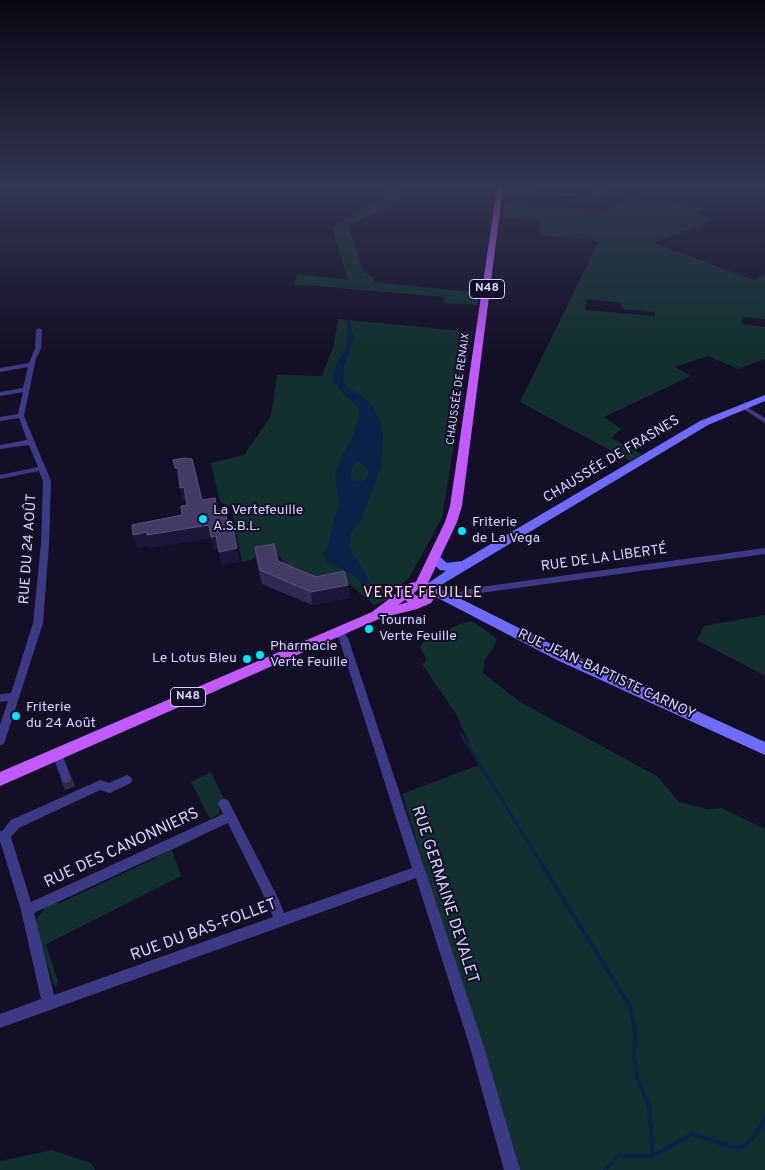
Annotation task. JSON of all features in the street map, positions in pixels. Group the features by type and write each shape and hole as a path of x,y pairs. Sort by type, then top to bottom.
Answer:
{"main road":[{"name":"CHAUSSÉE DE RENAIX","path":"425,593 423,574 434,558 456,506 493,243"},
{"name":"CHAUSSÉE DE FRASNES","path":"425,593 468,563 704,423 765,398"},
{"path":"434,558 441,565 449,568 468,563"},
{"name":"N48","path":"377,615 408,593 410,598 425,593"},
{"name":"RUE JEAN-BAPTISTE CARNOY","path":"425,593 447,599 562,656 765,749"},
{"name":"N48","path":"0,779 377,615 412,606 425,593"}],"street":[{"name":"RUE DU 24 AOÛT","path":"0,741 38,623 47,494 46,480 21,416 31,365 38,349 39,330"},
{"path":"0,370 31,365"},
{"path":"0,394 25,390"},
{"path":"742,406 765,421"},
{"path":"0,419 21,416"},
{"path":"0,447 31,442"},
{"path":"0,477 42,468"},
{"name":"RUE DE LA LIBERTÉ","path":"447,599 473,591 765,551"},
{"name":"RUE GERMAINE DEVALET","path":"338,632 343,638 477,1046 512,1170"},
{"path":"0,698 14,696"},
{"path":"57,754 66,778"},
{"path":"49,1003 27,910 2,836 15,824 72,795 100,785 110,788 127,780"},
{"path":"224,804 275,904 280,921"},
{"name":"RUE DES CANONNIERS","path":"27,910 230,816"},
{"name":"RUE DU BAS-FOLLET","path":"0,1021 419,871"}],"green space":[{"path":"337,243 354,243 363,271 374,278 374,282 479,293 477,305 443,303 444,297 294,284 298,274 348,280"},
{"path":"598,243 655,243 754,280 765,274 765,319 743,317 741,324 765,327 765,359 738,369 708,356 675,367 691,376 604,417 621,429 611,438 642,454 630,461 520,402","holes":["587,299 621,303 623,309 655,312 655,316 585,310"]},
{"path":"338,319 472,332 442,518 409,578 392,591 391,598 374,605 343,579 322,586 287,572 281,558 273,553 258,555 251,560 242,562 231,507 220,502 211,463 244,455 271,416 277,375 322,376 334,345"},
{"path":"765,615 765,676 697,640 704,626"},
{"path":"472,621 496,638 495,645 484,661 483,673 520,702 657,776 679,802 708,809 722,808 765,829 765,1170 518,1170 402,794 479,765 456,714 422,664 426,661 420,647 423,642 460,624"},
{"path":"211,772 225,801 218,805 220,813 210,819 191,782"},
{"path":"200,834 201,836 172,850 181,876 46,944 58,982 56,987 35,928 37,918 45,908 54,902 60,903 156,858 160,852"},
{"path":"52,1150 91,1163 95,1170 0,1170 0,1161"}],"water":[{"path":"347,321 350,322 354,337 344,367 343,381 346,387 360,394 372,405 381,424 383,437 381,466 363,518 351,533 349,548 370,584 363,585 353,575 326,561 323,554 328,545 339,500 335,477 340,460 353,437 359,416 358,406 343,394 332,378 337,364 347,347","holes":["359,462 369,471 367,479 359,482 350,478 354,463"]}],"building":[{"path":"192,459 202,500 215,498 217,511 225,510 227,521 232,521 237,548 219,552 216,536 211,537 209,525 147,535 147,532 133,535 132,525 182,515 181,506 187,505 184,487 180,488 178,468 175,468 173,460"},
{"path":"274,544 278,561 316,577 344,571 348,585 311,592 260,570 255,547"}],"waterway":[{"path":"461,734 543,866"},
{"path":"542,865 631,1008 635,1030 634,1058 637,1078 649,1106 653,1156"},
{"path":"653,1156 692,1134 736,1148 745,1146 758,1132 765,1117"},
{"path":"605,1170 618,1156 653,1156"}],"tunnel":[{"path":"66,778 72,793"}],"place":[{"name":"La Vertefeuille A.S.B.L.","path":"203,519"},
{"name":"Friterie de La Vega","path":"462,531"},
{"name":"Tournai Verte Feuille","path":"369,629"},
{"name":"Pharmacie Verte Feuille","path":"260,655"},
{"name":"Le Lotus Bleu","path":"247,659"},
{"name":"Friterie du 24 Août","path":"16,716"}],"district":[{"name":"VERTE FEUILLE","path":"423,594"}]}
